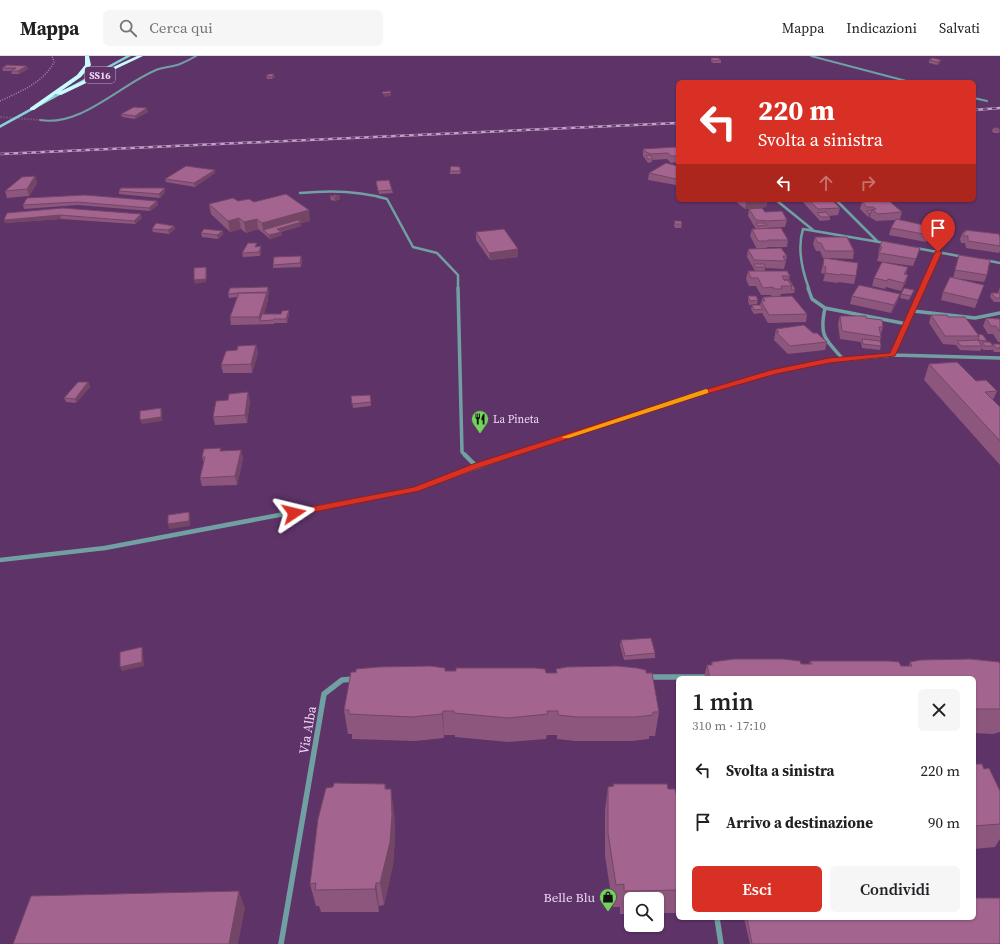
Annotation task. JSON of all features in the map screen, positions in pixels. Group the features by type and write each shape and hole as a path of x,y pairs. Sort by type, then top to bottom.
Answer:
{"highway":[{"name":"SS16","path":"32,109 84,72 89,64 87,56"},
{"name":"SS16","path":"59,94 141,56"}],"main road":[{"path":"0,127 129,56"}],"street":[{"path":"40,120 52,122 64,120 101,102 156,70 186,62 196,56"},
{"path":"811,56 902,80"},
{"path":"976,98 987,101"},
{"path":"300,193 336,189 366,192 388,199 413,247 437,253 458,276 462,452 476,466"},
{"path":"779,202 814,231"},
{"path":"838,202 878,242"},
{"path":"893,244 803,229 800,239 804,274 812,299 826,308 907,324"},
{"path":"908,247 969,258"},
{"path":"893,355 938,252"},
{"path":"984,260 1000,263"},
{"path":"826,308 821,326 827,341 844,359"},
{"path":"913,311 975,318 1000,313"},
{"path":"0,560 105,548 416,489 476,466 694,395 774,372 844,359 893,355 1000,358"},
{"path":"642,677 676,677"},
{"name":"Via Alba","path":"281,944 324,694 342,680 364,679"},
{"path":"717,920 721,944"}],"path":[{"path":"0,101 42,78 51,69 54,62 52,56"}],"building":[{"path":"711,58 718,58 721,60 713,61"},
{"path":"933,58 941,60 938,62 929,60"},
{"path":"7,65 27,66 18,71 11,71 16,68 2,68"},
{"path":"269,74 274,74 272,77 266,76"},
{"path":"390,91 391,93 383,94 382,92"},
{"path":"134,107 147,108 135,116 121,114"},
{"path":"676,147 676,156 671,156 668,153 651,154 643,149"},
{"path":"650,155 653,159 648,159 646,156"},
{"path":"666,163 676,166 676,179 649,173"},
{"path":"186,166 215,170 194,183 165,179"},
{"path":"451,166 460,167 460,171 450,171"},
{"path":"35,176 27,189 5,191 22,177"},
{"path":"389,180 392,190 378,191 376,181"},
{"path":"121,188 165,188 159,194 119,191"},
{"path":"286,194 309,210 262,223 257,219 244,222 239,218 228,221 209,204 233,198 238,201 249,199 254,202"},
{"path":"85,195 157,201 149,208 77,202 23,205 27,198"},
{"path":"811,202 834,202 840,208 818,209"},
{"path":"862,202 890,202 902,212 878,214 872,210 876,209 873,207 867,207"},
{"path":"63,208 141,214 134,221 60,215 4,220 7,213"},
{"path":"762,208 765,212 782,211 787,220 756,220 749,209"},
{"path":"872,210 871,213 866,211"},
{"path":"826,212 830,217 821,217 817,213"},
{"path":"896,219 933,227 929,235 891,228"},
{"path":"298,220 301,222 277,229 281,232 269,235 263,230"},
{"path":"674,221 681,221 682,224 675,224"},
{"path":"156,223 174,226 168,230 152,229"},
{"path":"756,223 765,223 767,225 757,226"},
{"path":"781,228 788,240 758,241 752,229"},
{"path":"943,228 953,231 950,236 940,233"},
{"path":"204,229 223,231 217,235 201,233"},
{"path":"504,229 518,249 489,253 476,232"},
{"path":"965,230 999,234 1000,246 968,241 968,236 964,236 963,232 966,232"},
{"path":"815,237 847,237 854,251 825,251 821,243 818,243"},
{"path":"882,241 920,248 916,259 879,253 882,247 880,246"},
{"path":"248,243 257,243 255,247 261,246 259,252 242,253"},
{"path":"781,248 787,256 783,256 785,261 754,260 748,249"},
{"path":"959,255 990,260 987,275 955,270"},
{"path":"301,256 300,263 273,265 274,257"},
{"path":"824,258 858,263 856,276 825,273 826,267 823,266"},
{"path":"882,262 908,267 904,274 908,275 904,283 888,279 887,281 874,278"},
{"path":"754,264 764,264 766,267 755,267"},
{"path":"206,267 206,279 194,280 194,268"},
{"path":"748,271 787,271 790,276 782,276 784,280 788,280 792,286 781,286 782,289 774,289 773,287 763,288 758,278 751,278"},
{"path":"950,277 984,285 978,300 943,292"},
{"path":"789,279 795,289 791,290 792,286 788,280 784,280"},
{"path":"859,285 900,294 894,305 852,296"},
{"path":"268,287 267,293 228,294 230,288"},
{"path":"904,288 914,290 911,296 901,294"},
{"path":"267,292 259,317 230,317 239,293"},
{"path":"991,293 999,293 1000,298 996,298"},
{"path":"748,296 756,296 758,300 750,301"},
{"path":"792,296 807,314 769,315 761,301 765,301 763,297"},
{"path":"752,305 760,305 763,309 754,310"},
{"path":"289,310 286,319 260,321 262,314 281,314 282,311"},
{"path":"931,315 965,317 979,336 945,336"},
{"path":"840,316 866,316 866,318 882,320 883,327 879,327 881,337 842,331"},
{"path":"986,318 1000,319 1000,332 996,326 991,326"},
{"path":"804,325 813,333 817,333 827,342 790,346 776,332 779,332 776,329"},
{"path":"978,334 983,335 987,341 978,340"},
{"path":"862,339 880,341 881,346 863,344"},
{"path":"978,340 982,346 961,346 957,341"},
{"path":"982,342 990,342 993,346 985,346"},
{"path":"993,344 1000,344 1000,348 996,348"},
{"path":"256,345 251,364 221,365 226,351 237,350 238,346"},
{"path":"957,362 976,381 986,380 997,391 985,392 1000,407 1000,441 929,364"},
{"path":"78,382 88,382 75,399 64,398"},
{"path":"248,392 245,415 213,417 216,401 228,400 229,394"},
{"path":"370,395 371,402 352,404 351,396"},
{"path":"161,408 161,417 140,420 140,411"},
{"path":"221,448 220,451 241,450 235,476 200,478 205,457 202,457 204,449"},
{"path":"189,512 189,521 168,524 168,515"},
{"path":"651,638 655,653 625,656 621,640"},
{"path":"142,647 142,662 120,667 120,652"},
{"path":"734,659 783,659 800,661 801,664 812,664 810,661 889,661 899,662 901,666 912,666 910,662 920,660 970,659 999,662 1000,709 976,709 976,676 710,676 707,665 712,665 712,662"},
{"path":"430,666 445,668 445,671 456,671 456,668 535,668 545,669 546,673 557,673 556,669 567,667 617,666 637,668 646,670 646,673 652,673 659,712 653,712 653,715 636,717 577,717 558,715 558,711 547,711 548,714 508,718 454,713 454,711 443,711 442,714 412,717 349,714 349,710 344,710 351,672 356,672 356,669"},
{"path":"976,764 982,764 984,769 989,768 1000,791 1000,824 976,826"},
{"path":"334,783 385,784 385,789 391,789 392,815 390,842 380,883 376,883 375,889 315,890 316,883 310,884 318,819 326,788 333,787"},
{"path":"613,784 667,784 668,789 675,789 676,890 624,891 624,884 616,885 608,833 608,787 614,786"},
{"path":"239,891 229,944 13,944 31,896"},
{"path":"976,898 1000,898 1000,944 752,944 747,920 976,920"}],"tunnel":[{"path":"0,117 40,120"}],"railway":[{"path":"976,110 1000,108"},
{"path":"0,154 676,123"}],"slow traffic":[{"path":"566,437 706,392"}],"place":[{"name":"La Pineta","path":"480,434"},
{"name":"Belle Blu","path":"608,912"}],"route":[{"path":"294,513 416,489 476,466 694,395 774,372 829,361 893,355 938,252"}]}
